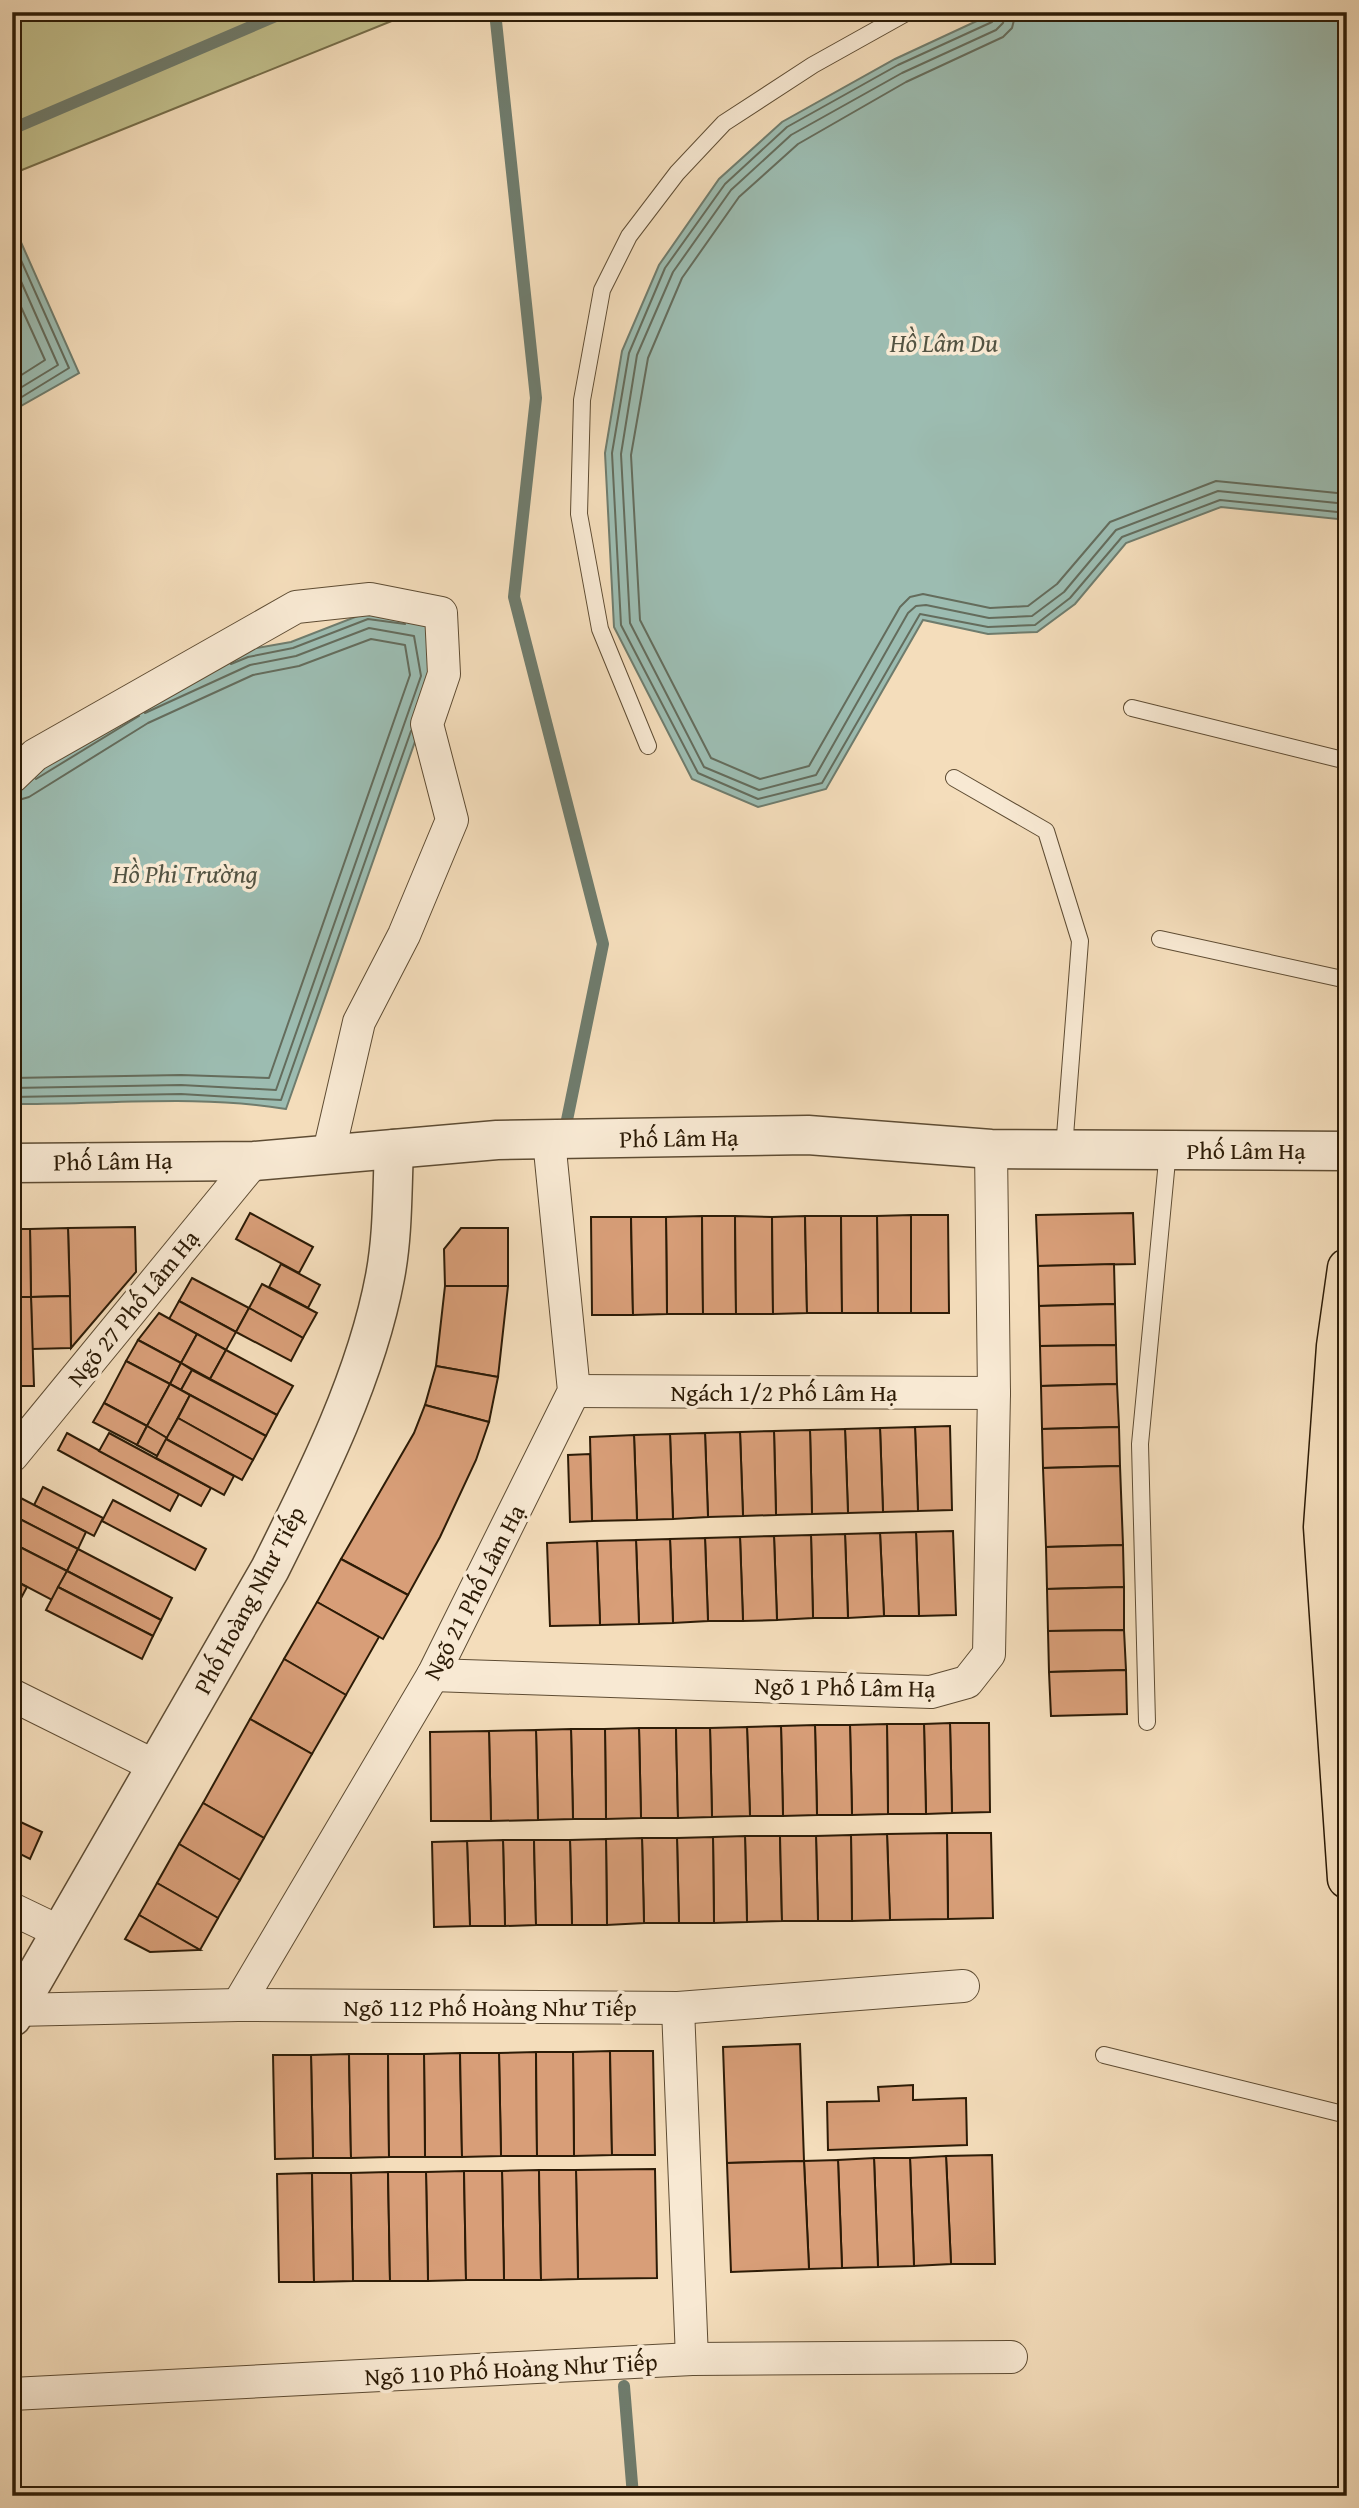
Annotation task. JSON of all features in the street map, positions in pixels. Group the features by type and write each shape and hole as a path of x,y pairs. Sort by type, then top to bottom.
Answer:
{"main road":[{"path":"1347,1268 1336,1346 1322,1527 1347,1880"}],"street":[{"path":"12,777 35,755 296,607 370,599 441,613 444,674 427,724 452,820 404,935 359,1022 328,1156"},
{"name":"Phố Lâm Hạ","path":"12,1163 254,1161 497,1140 808,1135 991,1149 1347,1151"},
{"path":"549,1140 573,1391"},
{"name":"Phố Hoàng Như Tiếp","path":"14,2014 270,1569 300,1509 355,1381 385,1277 394,1149"},
{"name":"Ngõ 1 Phố Lâm Hạ","path":"433,1675 931,1692 967,1682 989,1654 994,1393 991,1149"},
{"name":"Ngõ 27 Phố Lâm Hạ","path":"12,1455 27,1420 254,1161"},
{"name":"Ngách 1/2 Phố Lâm Hạ","path":"573,1391 994,1393"},
{"name":"Ngõ 21 Phố Lâm Hạ","path":"238,2005 433,1675 573,1391"},
{"path":"12,1695 157,1768"},
{"path":"12,1909 62,1933"},
{"name":"Ngõ 112 Phố Hoàng Như Tiếp","path":"14,2014 238,2005 678,2008 963,1986"},
{"path":"678,2008 692,2359"},
{"name":"Ngõ 110 Phố Hoàng Như Tiếp","path":"12,2394 692,2359 1011,2357"}],"lane":[{"path":"648,746 600,629 579,514 582,400 602,290 629,236 677,173 724,123 813,65 908,12"},
{"path":"1132,708 1347,761"},
{"path":"954,778 1045,831 1080,941 1064,1149"},
{"path":"1160,939 1347,981"},
{"path":"1147,1722 1140,1444 1168,1150"},
{"path":"1104,2055 1347,2115"}],"shaded area":[{"path":"12,12 414,12 12,174"}],"water":[{"name":"Hồ Lâm Du","path":"996,12 1347,12 1347,520 1221,507 1126,543 1075,604 1037,632 988,634 923,620 826,789 758,807 692,779 614,627 605,453 622,351 659,265 719,179 782,122 895,59"},
{"path":"12,222 79,373 12,411"},
{"name":"Hồ Phi Trường","path":"368,612 427,619 438,676 286,1109 184,1101 12,1104 12,778 245,650 291,642"}],"building":[{"path":"250,1213 313,1247 299,1273 236,1239"},
{"path":"1133,1213 1135,1264 1038,1266 1036,1215"},
{"path":"911,1215 911,1313 878,1313 877,1216"},
{"path":"911,1215 948,1215 949,1313 911,1313"},
{"path":"702,1216 703,1314 667,1314 666,1217"},
{"path":"702,1216 735,1216 736,1314 703,1314"},
{"path":"735,1216 772,1217 773,1314 736,1314"},
{"path":"805,1216 807,1313 773,1314 772,1217"},
{"path":"805,1216 841,1216 842,1313 807,1313"},
{"path":"841,1216 877,1216 878,1313 842,1313"},
{"path":"591,1217 631,1217 633,1315 592,1315"},
{"path":"631,1217 666,1217 667,1314 633,1315"},
{"path":"135,1227 136,1272 71,1348 68,1228"},
{"path":"68,1228 70,1296 31,1297 30,1229"},
{"path":"461,1228 508,1228 508,1286 445,1286 444,1249"},
{"path":"12,1229 30,1229 31,1297 12,1297"},
{"path":"281,1264 320,1285 308,1308 269,1287"},
{"path":"1114,1264 1115,1304 1039,1306 1038,1266"},
{"path":"192,1278 249,1308 236,1332 179,1301"},
{"path":"262,1284 317,1313 303,1338 249,1308"},
{"path":"445,1286 508,1286 498,1377 436,1366"},
{"path":"70,1296 71,1348 32,1349 31,1297"},
{"path":"12,1297 31,1297 34,1386 12,1386"},
{"path":"179,1301 236,1332 226,1350 169,1319"},
{"path":"1115,1304 1116,1345 1040,1346 1039,1306"},
{"path":"249,1308 303,1338 291,1361 236,1332"},
{"path":"159,1313 197,1334 181,1363 138,1340"},
{"path":"197,1334 226,1350 210,1379 181,1363"},
{"path":"138,1340 181,1363 170,1384 126,1361"},
{"path":"1116,1345 1117,1384 1041,1386 1040,1346"},
{"path":"226,1350 293,1386 277,1415 210,1379"},
{"path":"126,1361 170,1384 147,1426 104,1403"},
{"path":"181,1363 192,1370 181,1390 170,1384"},
{"path":"436,1366 498,1377 489,1422 425,1405"},
{"path":"192,1370 277,1415 266,1436 181,1390"},
{"path":"170,1384 190,1395 167,1438 147,1426"},
{"path":"1117,1384 1119,1427 1042,1429 1041,1386"},
{"path":"190,1395 266,1436 253,1460 178,1418"},
{"path":"104,1403 147,1426 137,1445 93,1422"},
{"path":"425,1405 489,1422 476,1460 440,1537 408,1595 341,1559 414,1433"},
{"path":"178,1418 253,1460 242,1480 166,1439"},
{"path":"147,1426 167,1438 157,1456 137,1445"},
{"path":"950,1426 952,1510 918,1511 915,1427"},
{"path":"915,1427 918,1511 883,1512 880,1428"},
{"path":"1119,1427 1120,1466 1043,1468 1042,1429"},
{"path":"880,1428 883,1512 848,1513 845,1429"},
{"path":"845,1429 848,1513 812,1514 810,1430"},
{"path":"810,1430 812,1514 776,1515 774,1431"},
{"path":"774,1431 776,1515 743,1516 740,1432"},
{"path":"740,1432 743,1516 708,1517 705,1433"},
{"path":"67,1433 179,1494 170,1511 58,1450"},
{"path":"109,1433 211,1488 201,1506 99,1451"},
{"path":"705,1433 708,1517 673,1519 670,1434"},
{"path":"670,1434 673,1519 637,1520 634,1435"},
{"path":"634,1435 637,1520 592,1521 590,1437"},
{"path":"166,1439 234,1476 224,1495 156,1458"},
{"path":"590,1454 592,1521 570,1522 568,1455"},
{"path":"1120,1466 1123,1545 1046,1547 1043,1468"},
{"path":"43,1487 103,1518 94,1536 34,1505"},
{"path":"13,1494 86,1532 78,1549 12,1515"},
{"path":"113,1500 206,1549 195,1570 102,1521"},
{"path":"12,1515 78,1549 67,1571 12,1543"},
{"path":"953,1531 956,1615 919,1616 916,1532"},
{"path":"916,1532 919,1616 884,1616 880,1533"},
{"path":"880,1533 884,1616 848,1618 845,1534"},
{"path":"845,1534 848,1618 813,1618 811,1535"},
{"path":"811,1535 813,1618 777,1620 774,1536"},
{"path":"774,1536 777,1620 743,1621 740,1537"},
{"path":"740,1537 743,1621 708,1621 705,1538"},
{"path":"705,1538 708,1621 673,1623 670,1539"},
{"path":"670,1539 673,1623 639,1624 636,1540"},
{"path":"636,1540 639,1624 600,1625 597,1541"},
{"path":"597,1541 600,1625 550,1626 547,1543"},
{"path":"12,1543 67,1571 52,1600 12,1579"},
{"path":"1123,1545 1124,1587 1047,1589 1046,1547"},
{"path":"78,1549 172,1598 161,1620 67,1571"},
{"path":"341,1559 408,1595 383,1639 317,1602"},
{"path":"67,1571 161,1620 153,1636 58,1587"},
{"path":"12,1579 27,1587 12,1615"},
{"path":"58,1587 153,1636 142,1659 46,1610"},
{"path":"1124,1587 1124,1630 1048,1631 1047,1589"},
{"path":"317,1602 379,1637 346,1695 284,1659"},
{"path":"1124,1630 1126,1670 1049,1672 1048,1631"},
{"path":"284,1659 346,1695 312,1754 250,1719"},
{"path":"1126,1670 1127,1714 1051,1716 1049,1672"},
{"path":"250,1719 312,1754 264,1838 203,1803"},
{"path":"950,1723 989,1723 990,1812 952,1813"},
{"path":"950,1723 952,1813 926,1814 924,1724"},
{"path":"887,1724 924,1724 926,1814 888,1814"},
{"path":"887,1724 888,1814 852,1815 850,1725"},
{"path":"815,1725 850,1725 852,1815 817,1815"},
{"path":"815,1725 817,1815 783,1816 781,1726"},
{"path":"781,1726 783,1816 750,1816 747,1727"},
{"path":"747,1727 750,1816 712,1817 710,1728"},
{"path":"639,1728 676,1728 678,1818 641,1818"},
{"path":"639,1728 641,1818 606,1819 605,1729"},
{"path":"676,1728 710,1728 712,1817 678,1818"},
{"path":"571,1729 605,1729 606,1819 573,1819"},
{"path":"571,1729 573,1819 538,1820 536,1730"},
{"path":"536,1730 538,1820 491,1821 489,1731"},
{"path":"489,1731 491,1821 431,1821 430,1732"},
{"path":"203,1803 264,1838 240,1880 179,1844"},
{"path":"12,1818 42,1832 30,1859 12,1850"},
{"path":"947,1833 991,1833 993,1918 948,1919"},
{"path":"947,1833 948,1919 890,1920 887,1834"},
{"path":"887,1834 890,1920 852,1921 851,1835"},
{"path":"851,1835 852,1921 818,1921 816,1836"},
{"path":"745,1836 780,1836 782,1921 747,1922"},
{"path":"745,1836 747,1922 714,1923 713,1837"},
{"path":"780,1836 816,1836 818,1921 782,1921"},
{"path":"713,1837 714,1923 679,1923 677,1838"},
{"path":"642,1838 677,1838 679,1923 644,1923"},
{"path":"642,1838 644,1923 607,1925 606,1839"},
{"path":"606,1839 607,1925 572,1925 570,1840"},
{"path":"503,1840 534,1840 536,1925 505,1926"},
{"path":"503,1840 505,1926 470,1926 467,1841"},
{"path":"534,1840 570,1840 572,1925 536,1925"},
{"path":"467,1841 470,1926 434,1927 432,1842"},
{"path":"179,1844 240,1880 218,1918 157,1883"},
{"path":"157,1883 218,1918 200,1950 139,1915"},
{"path":"139,1915 200,1950 150,1952 125,1939"},
{"path":"800,2044 804,2161 727,2163 723,2047"},
{"path":"610,2051 612,2155 574,2156 573,2052"},
{"path":"610,2051 653,2051 655,2155 612,2155"},
{"path":"536,2052 537,2156 501,2156 499,2053"},
{"path":"536,2052 573,2052 574,2156 537,2156"},
{"path":"460,2053 462,2157 425,2157 424,2054"},
{"path":"460,2053 499,2053 501,2156 462,2157"},
{"path":"349,2054 351,2158 313,2158 311,2055"},
{"path":"349,2054 388,2054 389,2157 351,2158"},
{"path":"388,2054 424,2054 425,2157 389,2157"},
{"path":"273,2055 311,2055 313,2158 275,2159"},
{"path":"913,2085 913,2100 966,2098 967,2145 828,2150 827,2102 879,2101 878,2087"},
{"path":"992,2155 995,2264 951,2264 946,2156"},
{"path":"946,2156 951,2264 914,2266 910,2158"},
{"path":"874,2158 910,2158 914,2266 878,2267"},
{"path":"874,2158 878,2267 842,2268 838,2160"},
{"path":"838,2160 842,2268 809,2269 804,2161"},
{"path":"804,2161 809,2269 731,2272 727,2163"},
{"path":"655,2169 657,2278 578,2279 576,2170"},
{"path":"539,2170 541,2280 504,2280 502,2171"},
{"path":"539,2170 576,2170 578,2279 541,2280"},
{"path":"464,2171 466,2280 428,2281 426,2172"},
{"path":"464,2171 502,2171 504,2280 466,2280"},
{"path":"388,2172 390,2281 353,2281 351,2173"},
{"path":"388,2172 426,2172 428,2281 390,2281"},
{"path":"312,2173 314,2282 279,2282 277,2174"},
{"path":"312,2173 351,2173 353,2281 314,2282"}],"waterway":[{"path":"12,129 285,12"},
{"path":"495,12 536,398 514,597 603,944 567,1120"},
{"path":"624,2386 633,2496"}]}
